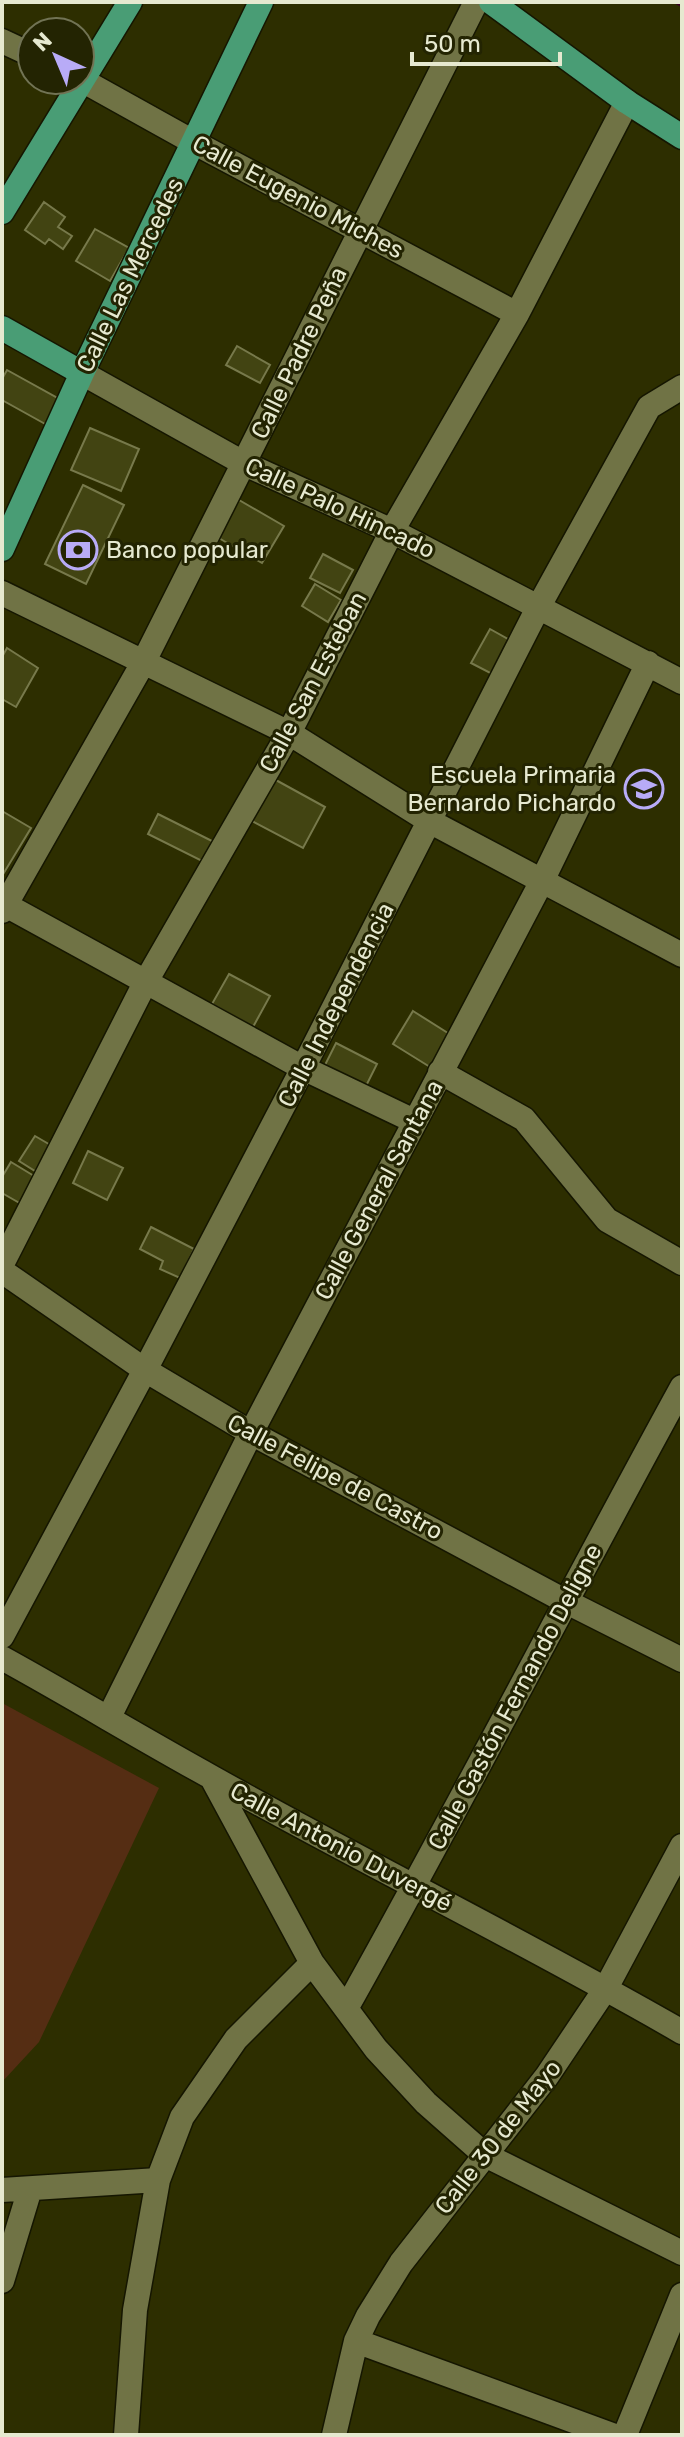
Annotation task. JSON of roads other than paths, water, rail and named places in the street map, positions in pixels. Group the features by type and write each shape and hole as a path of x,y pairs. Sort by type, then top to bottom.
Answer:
{"main road":[{"path":"96,57 130,2"},
{"name":"Calle Las Mercedes","path":"2,549 82,373 261,2"},
{"path":"491,2 627,102 682,137"},
{"path":"2,212 72,96"},
{"name":"Calle Palo Hincado","path":"2,328 82,373"}],"street":[{"name":"Calle Padre Peña","path":"3,907 143,663 476,2"},
{"name":"Calle Eugenio Miches","path":"96,88 517,314"},
{"name":"Calle San Esteban","path":"2,1264 145,983 289,733 392,531 517,314 627,102"},
{"name":"Calle Palo Hincado","path":"82,373 245,464 392,531 682,682"},
{"name":"Calle Independencia","path":"2,1636 303,1068 539,606 649,407 682,387"},
{"path":"2,593 289,733 431,822 682,955"},
{"name":"Calle General Santana","path":"109,1717 251,1433 543,879 648,663"},
{"path":"3,907 303,1068 414,1121"},
{"path":"440,1072 524,1119 607,1220 682,1263"},
{"name":"Calle Felipe de Castro","path":"2,1271 145,1370 251,1433 682,1660"},
{"name":"Calle Gastón Fernando Deligne","path":"347,2007 415,1887 565,1601 682,1387"},
{"name":"Calle Antonio Duvergé","path":"2,1658 212,1778 606,1988 682,2032"},
{"path":"212,1778 312,1963 376,2049 426,2103 485,2155 682,2253"},
{"name":"Calle 30 de Mayo","path":"334,2435 356,2341 368,2316 401,2263 547,2076 606,1988 682,1846"},
{"path":"129,2434 135,2310 158,2180 182,2117 236,2039 312,1963"},
{"path":"2,2190 158,2180"},
{"path":"2,2281 30,2189"},
{"path":"625,2435 682,2295"},
{"path":"356,2341 612,2435"}],"waterway":[{"path":"678,2 682,4"}],"place":[{"name":"Banco popular","path":"78,550"},
{"name":"Escuela Primaria Bernardo Pichardo","path":"644,789"}]}
